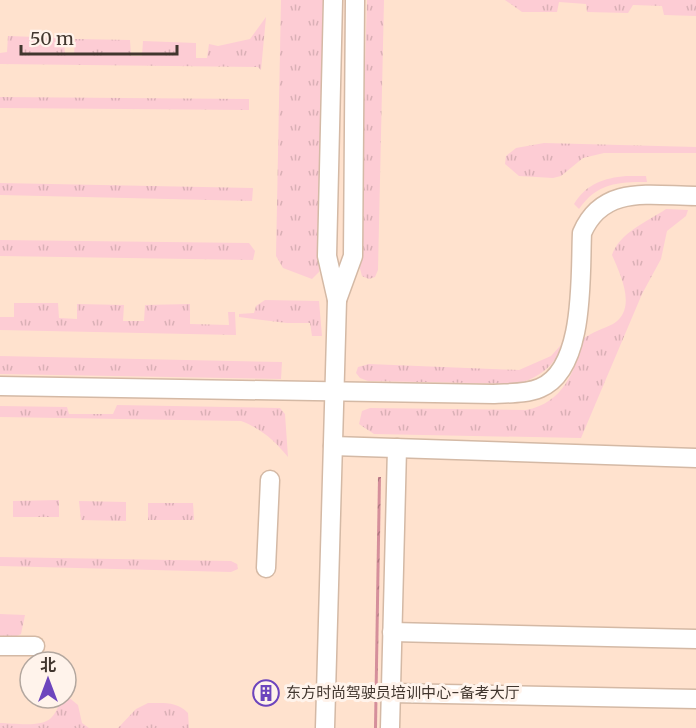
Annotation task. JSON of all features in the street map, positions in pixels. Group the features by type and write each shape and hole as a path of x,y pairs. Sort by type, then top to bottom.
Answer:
{"street":[{"path":"325,728 337,300 327,256 333,0"},
{"path":"337,300 353,256 356,0"},
{"path":"0,386 494,394 520,393 542,387 569,359 574,339 582,232 589,216 606,202 628,195 696,196"},
{"path":"333,446 696,458"},
{"path":"390,728 397,448"},
{"path":"266,568 270,480"},
{"path":"392,633 696,639"},
{"path":"0,646 35,646"},
{"path":"391,693 696,699"}],"green space":[{"path":"281,0 325,0 319,272 312,279 283,268 276,256"},
{"path":"367,0 384,0 378,270 375,277 369,279 362,276 359,265"},
{"path":"505,0 696,0 696,16 664,15 662,6 633,5 628,13 587,12 586,4 559,2 557,12 522,12"},
{"path":"266,17 261,70 258,67 0,64 0,53 7,52 8,36 64,38 65,55 74,55 75,39 130,40 131,56 142,56 143,41 196,43 196,58 207,58 209,44 218,46 250,39"},
{"path":"0,97 249,99 249,110 0,108"},
{"path":"544,143 696,147 696,153 604,153 583,158 561,176 553,178 519,176 505,164 506,156 516,148"},
{"path":"626,176 646,176 647,182 609,186 593,194 579,209 574,204 584,191 596,183"},
{"path":"0,183 253,188 252,201 0,195"},
{"path":"666,209 688,210 686,216 667,231 661,259 642,294 581,438 374,434 359,424 362,411 370,408 526,410 549,401 558,393 571,374 583,339 613,324 625,310 625,291 612,255 616,247 635,228"},
{"path":"0,240 249,243 255,251 253,260 0,256"},
{"path":"265,300 319,301 322,336 312,336 310,323 287,323 239,317 239,314 254,313 256,306"},
{"path":"14,303 58,303 59,318 77,319 77,304 124,305 123,321 144,321 145,305 190,304 190,324 229,325 228,312 235,312 236,335 0,330 0,317 14,317"},
{"path":"561,345 555,360 545,370 517,384 368,381 360,378 356,373 358,367 369,364 519,370 551,356"},
{"path":"0,356 282,362 281,379 0,374"},
{"path":"117,405 280,408 285,414 288,457 268,436 241,421 0,417 0,406 67,407 69,414 113,414"},
{"path":"378,477 381,477 377,728 374,728"},
{"path":"59,500 59,517 13,517 13,501"},
{"path":"79,501 126,502 126,521 81,520"},
{"path":"148,503 193,503 194,520 148,520"},
{"path":"0,557 231,561 237,564 238,569 231,572 0,566"},
{"path":"0,614 25,615 21,634 0,636"},
{"path":"148,703 170,704 184,709 188,713 189,728 118,728 136,709"},
{"path":"78,705 82,723 89,728 0,728 0,723 41,723 54,715 57,710 78,710"}],"place":[{"name":"东方时尚驾驶员培训中心-备考大厅","path":"266,693"}]}
